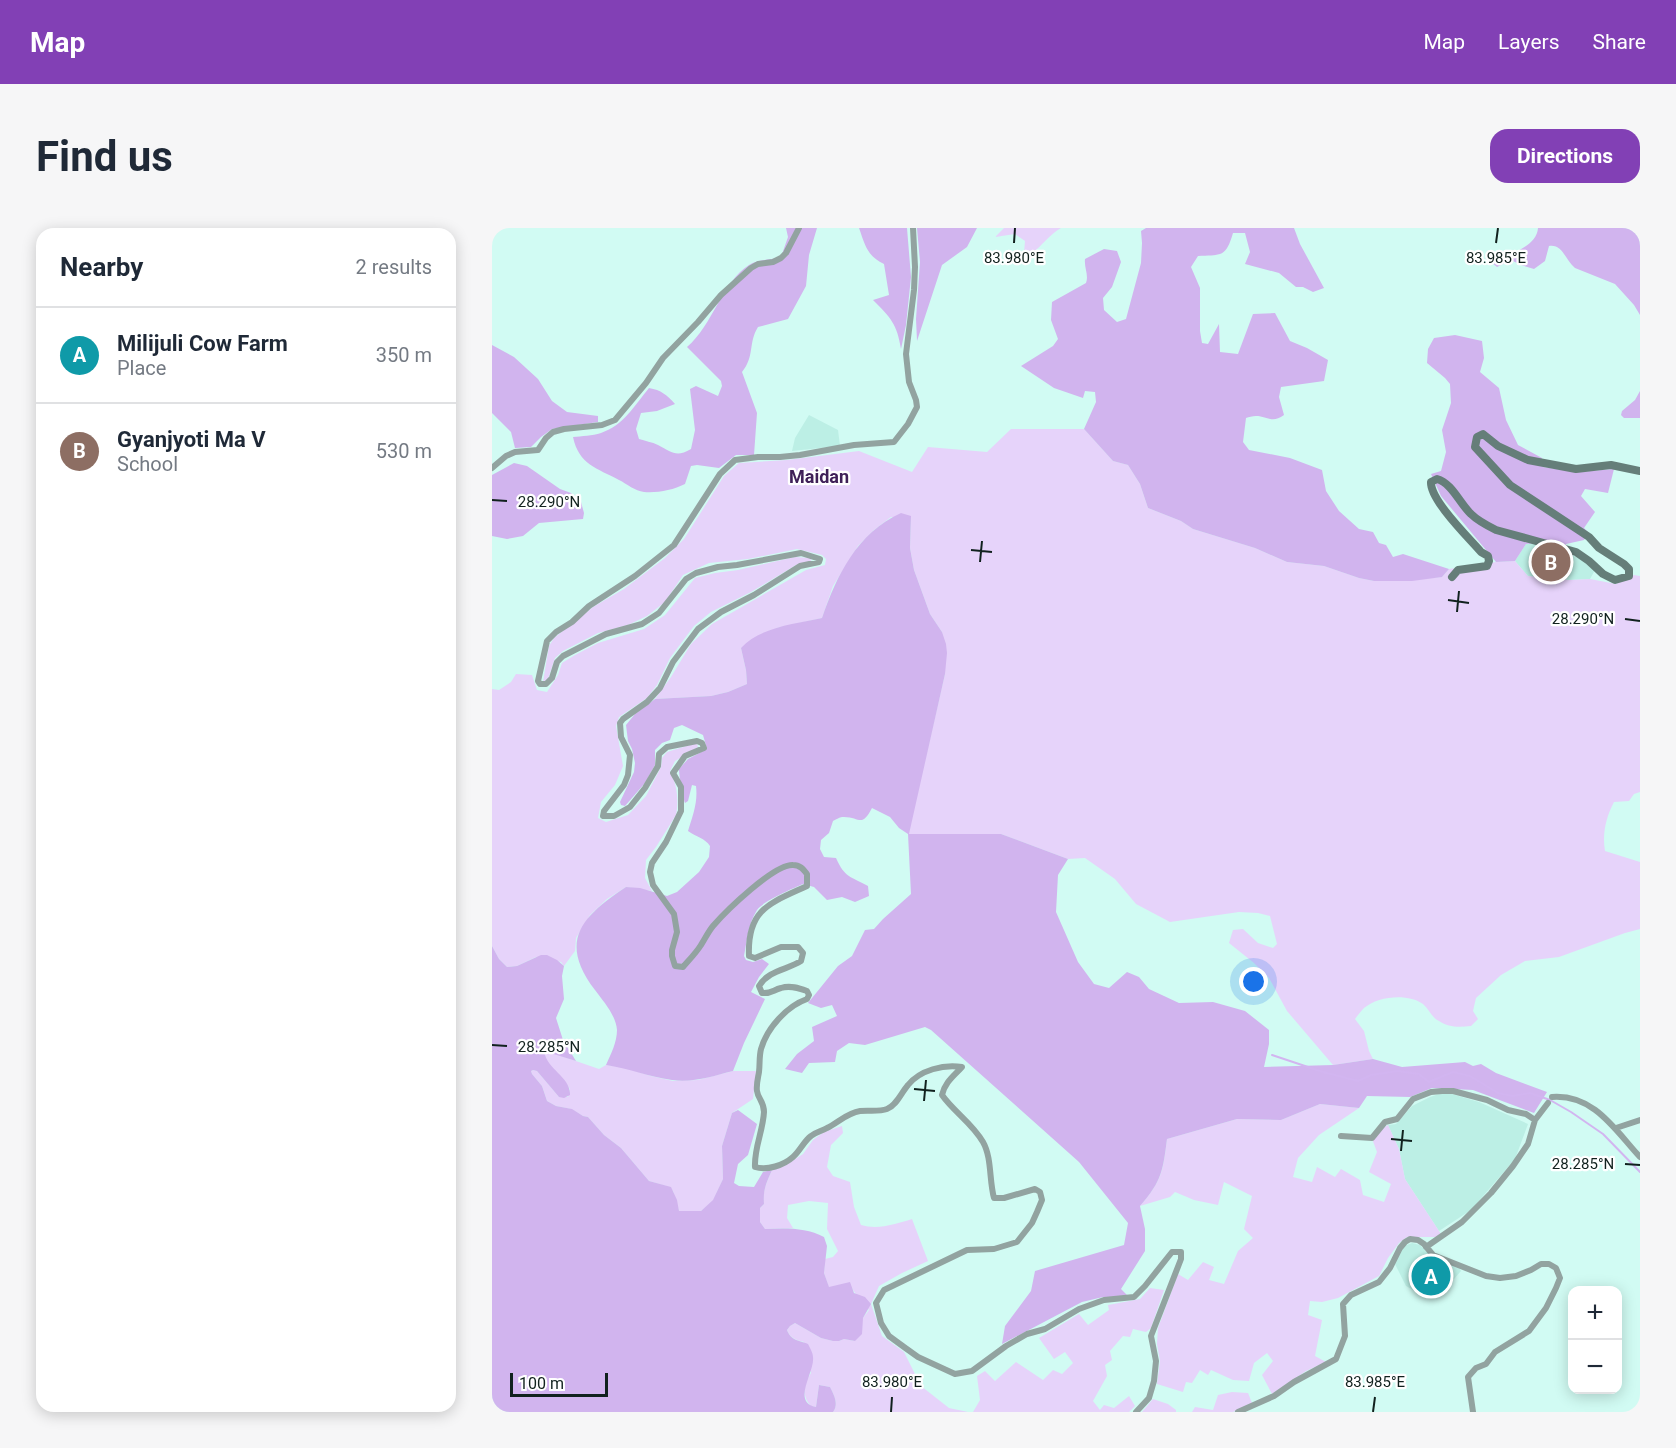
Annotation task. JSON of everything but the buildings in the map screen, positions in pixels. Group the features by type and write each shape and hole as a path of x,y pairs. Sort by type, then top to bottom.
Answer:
{"street":[{"path":"492,468 514,452 538,450 553,432 602,425 615,420 646,383 663,358 721,295 751,268 781,258 799,228"},
{"path":"913,228 914,290 906,354 909,382 917,407 908,424 894,442 854,445 800,455 735,460 720,474 674,545 635,576 589,606 547,641 538,681 540,684 546,684 552,678 557,662 575,649 606,634 642,624 659,613 686,579 696,573 801,553 820,559 819,562 800,566 698,628 674,662 660,688 647,702 620,723 621,737 630,755 628,775 603,816 615,816 630,807 658,766 659,754 667,747 697,741 702,743 704,748 685,756 675,768 673,773 681,787 681,811 666,842 651,863 650,872 653,885 674,914 677,932 672,956 675,966 683,967 699,948 712,927 737,901 764,879 784,866 802,867 807,874 807,886 762,909 751,928 749,956 755,958 781,947 798,947 803,953 801,961 769,974 763,979 759,986 762,993 772,993 790,986 807,991 809,995 778,1021 761,1049 757,1092 763,1103 764,1114 755,1151 755,1167 762,1169 780,1165 793,1156 808,1137 848,1114 886,1110 893,1105 917,1076 927,1071 959,1066 962,1067 944,1087 942,1095 948,1104 971,1125 984,1143 994,1198 1004,1198 1035,1189 1040,1192 1042,1200 1032,1223 1017,1242 994,1249 967,1250 884,1290 876,1303 881,1323 889,1336 933,1365 955,1374 972,1371 1006,1346 1027,1334 1044,1329 1079,1309 1104,1300 1134,1297 1172,1252 1181,1252 1151,1336 1156,1361 1154,1381 1149,1398 1136,1412"},
{"path":"1452,577 1458,570 1487,566 1489,561 1488,556 1481,552 1442,507 1431,487 1431,482 1437,479 1444,481 1471,514 1496,531 1576,552 1603,574 1615,580 1629,576 1629,569 1624,564 1599,548 1589,537 1510,485 1475,447 1478,437 1483,434 1504,450 1538,463 1576,469 1611,465 1640,471"},
{"path":"1341,1136 1372,1138 1385,1122 1397,1119 1413,1099 1431,1092 1442,1091 1453,1091 1487,1100 1508,1110 1526,1114 1535,1120"},
{"path":"1426,1247 1462,1222 1491,1193 1528,1144 1535,1120 1550,1100 1562,1096 1583,1101 1616,1128 1640,1157"},
{"path":"1616,1128 1640,1120"},
{"path":"1238,1412 1274,1396 1336,1359 1345,1336 1343,1304 1351,1295 1379,1281 1390,1268 1395,1255 1410,1239 1424,1244 1433,1255 1486,1276 1500,1278 1516,1276 1541,1264 1550,1264 1556,1268 1560,1278 1546,1308 1529,1331 1495,1352 1486,1364 1476,1368 1468,1377 1473,1412"}],"shaded area":[{"path":"786,228 817,228 809,255 806,286 788,319 758,327 749,360 742,372 757,413 754,455 736,455 719,468 691,466 685,484 665,491 649,492 634,489 584,460 573,437 598,434 609,430 628,414 649,388 664,393 675,404 657,411 641,413 636,429 639,439 678,454 691,449 695,430 690,389 696,386 718,396 722,386 721,381 687,347 704,327 724,293 740,273 753,263 781,257 788,237"},
{"path":"859,228 907,228 911,277 901,349 892,322 873,300 889,295 884,264 870,254"},
{"path":"917,228 977,228 967,247 942,265 917,341 916,319 920,262"},
{"path":"1004,228 1061,228 1031,254 1024,253 1025,241 1015,234 995,237"},
{"path":"1146,228 1294,228 1324,288 1313,292 1303,287 1296,287 1279,273 1245,264 1250,252 1245,233 1233,233 1225,251 1218,255 1198,256 1191,267 1200,288 1202,343 1208,344 1219,324 1220,352 1238,354 1253,314 1275,313 1290,341 1328,360 1324,381 1281,387 1279,397 1284,415 1280,418 1256,416 1246,418 1243,442 1249,450 1290,458 1322,470 1326,491 1339,511 1359,529 1373,532 1379,543 1386,545 1393,557 1403,554 1449,569 1442,577 1412,581 1374,581 1324,566 1287,562 1255,548 1193,529 1181,521 1148,508 1140,484 1128,465 1113,461 1084,429 1096,402 1095,392 1085,391 1083,398 1054,388 1021,366 1053,346 1058,339 1051,320 1052,302 1086,283 1085,259 1104,249 1117,251 1121,262 1112,287 1103,298 1104,310 1117,322 1126,319 1141,263 1141,231"},
{"path":"1538,228 1640,228 1640,315 1615,284 1575,268 1558,247 1549,246 1545,261 1534,269 1511,260 1497,267 1492,263 1527,245 1536,235"},
{"path":"1455,335 1482,341 1484,358 1480,372 1499,388 1506,420 1518,445 1542,458 1543,467 1578,472 1614,469 1608,493 1585,489 1581,496 1595,512 1584,528 1589,533 1584,540 1566,544 1564,552 1540,543 1526,544 1515,561 1496,562 1441,496 1431,474 1441,471 1446,452 1442,430 1451,403 1450,384 1427,363 1428,349 1434,338"},
{"path":"492,345 514,357 538,379 552,401 567,412 598,416 598,422 552,429 531,447 515,448 511,432 492,413"},
{"path":"1640,391 1640,418 1624,418 1621,415 1622,411 1635,400"},
{"path":"809,415 838,430 840,446 792,451 795,438"},
{"path":"1011,429 1084,429 1113,461 1128,465 1140,484 1148,508 1181,521 1193,529 1255,548 1287,562 1324,566 1374,581 1442,577 1449,569 1515,561 1528,576 1569,580 1590,579 1616,584 1634,575 1640,576 1640,792 1634,794 1629,801 1614,802 1607,820 1604,838 1605,851 1640,862 1640,929 1559,957 1525,961 1501,975 1476,998 1473,1011 1478,1019 1471,1026 1447,1025 1434,1018 1423,1004 1409,998 1393,997 1370,1004 1355,1019 1364,1031 1373,1059 1333,1065 1287,1011 1269,978 1229,943 1233,930 1243,929 1258,943 1273,948 1277,944 1270,916 1239,912 1170,922 1136,904 1115,879 1085,858 1068,859 1001,834 908,834 945,674 942,632 930,614 914,570 910,548 911,517 891,517 858,546 833,586 822,618 777,628 741,648 747,684 711,696 655,699 691,644 712,624 806,570 825,565 826,559 822,555 797,549 748,559 709,563 683,575 665,602 647,616 628,625 598,633 563,651 555,658 548,679 543,682 549,646 554,638 593,607 624,589 665,558 684,539 724,476 739,463 859,451 912,472 928,447 987,452"},
{"path":"514,463 527,466 560,489 571,493 581,502 583,519 539,523 523,536 507,539 492,536 492,475"},
{"path":"901,513 911,516 910,548 914,570 930,614 942,632 947,653 945,674 909,834 1001,834 1068,859 1058,875 1056,912 1078,962 1094,984 1109,988 1127,972 1139,977 1149,989 1179,1003 1213,1002 1245,1011 1269,1030 1269,1044 1264,1067 1333,1065 1373,1059 1402,1067 1465,1062 1473,1066 1481,1064 1496,1073 1547,1092 1534,1113 1473,1090 1432,1088 1410,1097 1367,1096 1359,1108 1320,1104 1281,1120 1237,1119 1167,1139 1160,1175 1140,1206 1145,1229 1145,1251 1121,1289 1127,1295 1082,1302 1002,1344 1005,1326 1031,1291 1035,1271 1124,1245 1128,1223 1079,1162 925,1027 865,1045 849,1043 837,1051 835,1062 809,1063 802,1073 785,1069 797,1054 814,1041 812,1027 837,1016 832,1005 821,1008 808,1003 838,966 852,956 865,930 874,929 911,894 908,834 899,828 890,817 872,808 862,820 842,817 833,821 829,833 821,840 820,849 824,857 836,858 845,873 868,886 869,896 855,902 842,897 827,900 814,887 803,884 765,903 754,915 744,956 746,960 753,962 762,959 769,964 751,992 765,999 733,1071 680,1081 606,1065 616,1039 616,1024 609,1008 584,972 578,957 577,943 580,931 587,919 598,908 626,887 640,888 667,896 677,892 699,872 709,857 710,846 703,839 688,831 696,803 696,786 692,785 688,801 685,803 679,772 688,759 707,749 703,735 682,725 674,728 670,740 662,743 655,750 655,765 645,783 625,806 620,802 634,772 635,763 626,725 635,714 655,699 711,696 747,684 741,648 758,635 768,631 822,618 834,586 851,557 872,532"},
{"path":"1540,543 1589,562 1595,570 1590,579 1569,580 1528,576 1515,561 1526,544"},
{"path":"795,557 811,558 811,561 796,565 751,592 711,612 694,626 670,658 657,685 647,698 619,717 616,726 623,766 615,785 601,802 598,818 606,822 628,815 646,796 661,767 662,758 667,752 693,744 697,744 698,747 675,761 670,771 676,787 677,810 646,860 645,878 652,891 626,887 607,899 590,915 576,938 575,951 564,966 561,962 536,957 517,966 507,967 499,959 492,946 492,689 499,690 511,682 516,674 532,675 537,690 547,692 558,675 562,663 598,643 644,629 665,615 695,578"},
{"path":"492,946 499,959 507,967 517,966 541,955 547,955 564,966 562,976 564,999 556,1018 563,1040 576,1061 544,1051 549,1063 567,1083 570,1095 564,1098 559,1097 537,1071 531,1071 532,1074 542,1086 547,1101 588,1117 604,1135 621,1148 649,1181 671,1187 679,1211 701,1211 713,1200 723,1179 722,1146 732,1113 738,1110 757,1124 748,1155 738,1164 734,1183 739,1186 754,1187 763,1172 772,1170 765,1187 764,1204 760,1208 760,1222 765,1229 802,1230 824,1237 827,1246 824,1273 829,1287 850,1282 854,1293 865,1297 871,1304 863,1318 862,1334 855,1341 844,1339 833,1341 821,1338 795,1323 787,1330 793,1338 808,1344 812,1354 813,1363 806,1386 805,1399 816,1407 819,1385 830,1387 836,1403 833,1412 492,1412"},
{"path":"544,1050 599,1069 606,1065 623,1067 673,1081 698,1080 733,1071 756,1071 753,1099 732,1113 722,1146 723,1179 713,1201 701,1211 679,1211 673,1191 666,1186 649,1181 621,1148 604,1135 588,1117 547,1101 542,1086 531,1071 537,1071 559,1097 568,1097 570,1089 547,1061"},
{"path":"1445,1092 1479,1102 1528,1124 1515,1159 1471,1210 1439,1231 1405,1179 1399,1149 1388,1125 1396,1124 1412,1106"},
{"path":"1320,1104 1359,1108 1319,1135 1298,1158 1293,1177 1312,1182 1317,1167 1335,1177 1341,1169 1360,1180 1363,1195 1384,1202 1391,1184 1369,1172 1377,1152 1371,1136 1388,1125 1399,1149 1405,1179 1441,1234 1438,1237 1407,1237 1399,1243 1388,1258 1379,1276 1338,1298 1322,1302 1310,1301 1308,1315 1322,1320 1315,1356 1326,1362 1306,1371 1272,1394 1262,1375 1273,1361 1267,1353 1254,1363 1249,1381 1233,1380 1211,1370 1208,1375 1200,1370 1192,1383 1186,1382 1183,1392 1157,1384 1160,1361 1157,1344 1158,1328 1178,1274 1188,1280 1203,1262 1214,1267 1209,1280 1224,1284 1238,1251 1253,1238 1244,1229 1252,1196 1224,1182 1218,1205 1194,1200 1175,1192 1170,1197 1140,1206 1160,1175 1167,1139 1237,1119 1281,1120"},
{"path":"842,1126 843,1133 831,1145 827,1167 833,1176 850,1182 854,1207 861,1225 880,1227 912,1219 928,1261 879,1286 871,1304 882,1336 904,1352 921,1386 949,1408 968,1412 833,1412 836,1403 830,1387 819,1385 816,1407 811,1406 806,1398 805,1386 811,1373 804,1342 794,1338 787,1330 795,1323 821,1338 833,1341 844,1339 855,1341 863,1318 869,1310 852,1288 829,1288 824,1273 825,1259 833,1257 838,1251 827,1229 828,1203 809,1201 788,1205 787,1218 793,1228 765,1229 760,1222 760,1208 764,1204 764,1191 772,1170 786,1165 803,1154 813,1140 824,1132"},
{"path":"1412,1243 1420,1245 1431,1256 1459,1267 1461,1271 1454,1279 1426,1297 1406,1286 1395,1264 1404,1246"},
{"path":"1150,1288 1164,1290 1151,1328 1146,1332 1133,1329 1130,1337 1123,1336 1110,1351 1112,1360 1105,1365 1107,1376 1093,1401 1100,1410 1104,1405 1114,1408 1129,1396 1135,1406 1129,1412 973,1412 980,1400 977,1376 985,1371 995,1381 1016,1362 1043,1380 1053,1370 1062,1374 1073,1363 1065,1352 1054,1359 1039,1338 1079,1314 1088,1325 1109,1310 1108,1305 1140,1299"},
{"path":"1232,1392 1248,1393 1252,1403 1233,1412 1192,1412 1195,1407 1213,1410 1218,1395"},
{"path":"1153,1399 1168,1404 1176,1412 1142,1412"}],"waterway":[{"path":"1272,1055 1358,1081 1371,1075 1398,1071 1419,1074 1429,1082 1453,1072 1470,1076 1498,1093 1512,1096 1530,1093 1550,1100 1603,1134 1640,1172"}],"place":[{"name":"Gyanjyoti Ma V","path":"1551,562"},
{"name":"Milijuli Cow Farm","path":"1431,1276"}],"district":[{"name":"Maidan","path":"819,476"}]}
